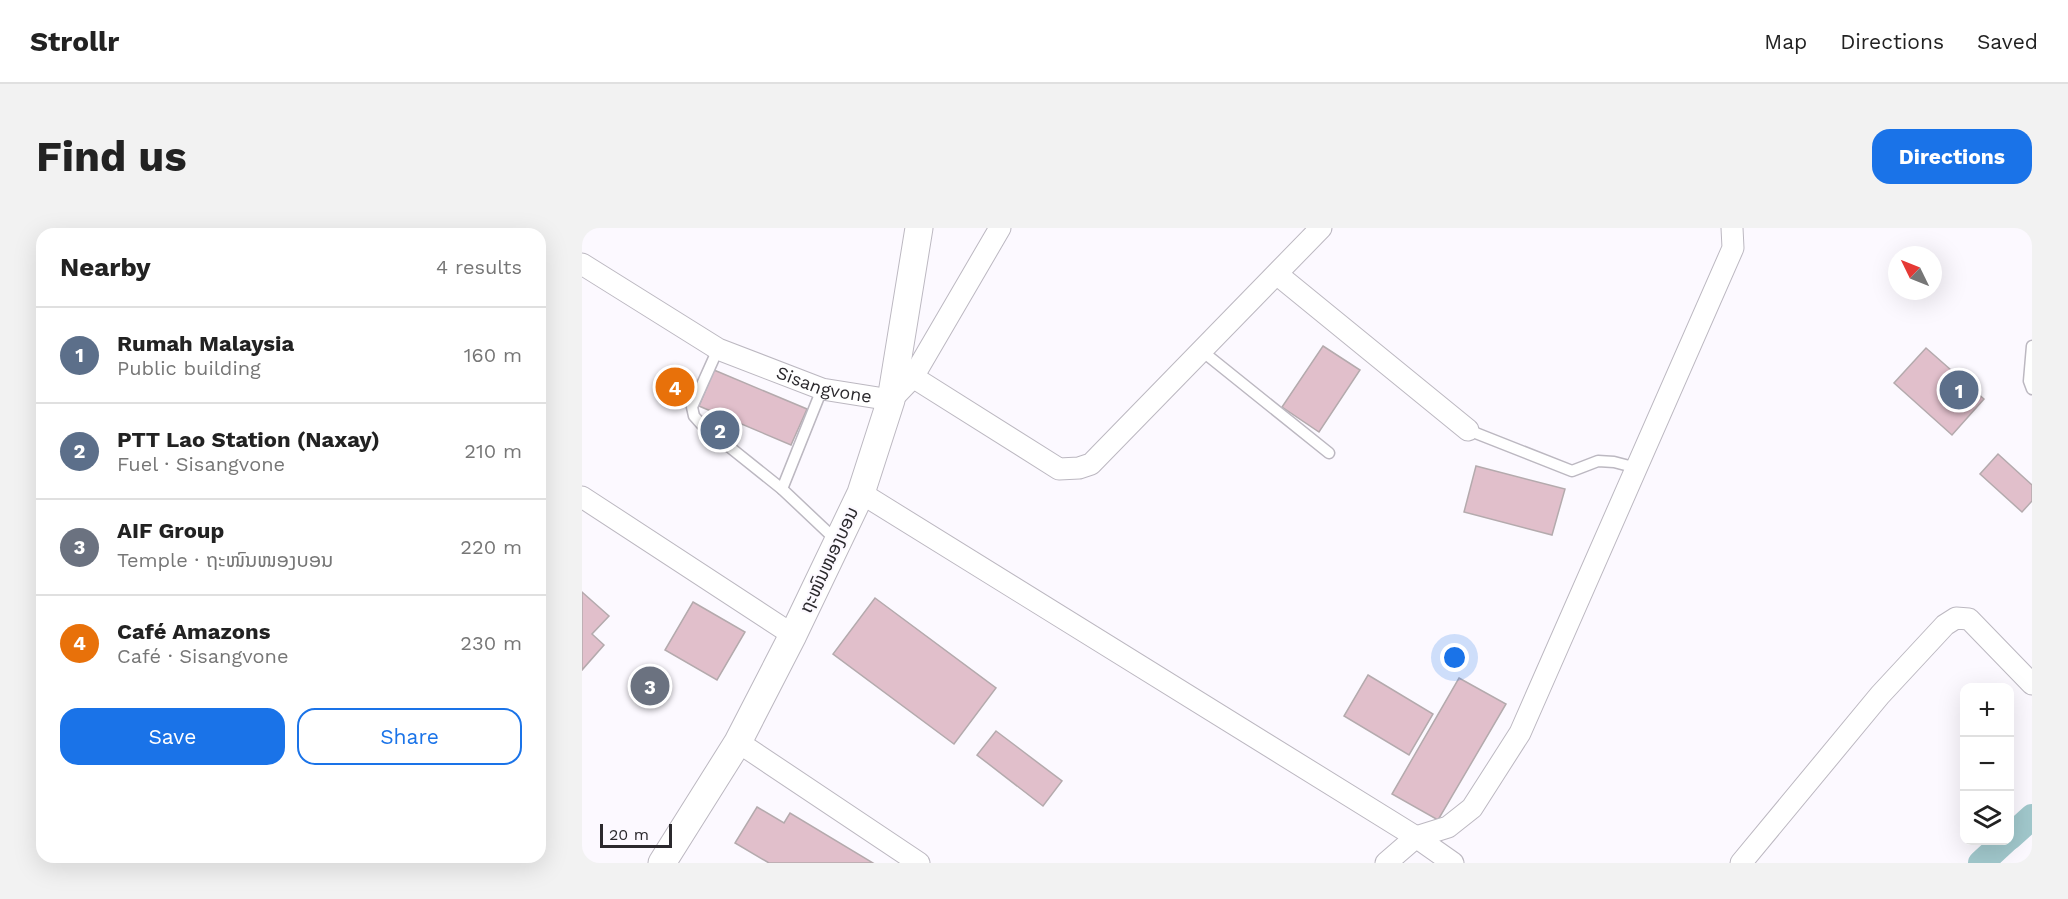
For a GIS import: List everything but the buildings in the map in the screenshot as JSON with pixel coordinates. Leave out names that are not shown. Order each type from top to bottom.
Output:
[{"type":"street","name":"ຖະໜົນໜອງບອນ","points":[[662,863],[738,742],[793,635],[861,493],[891,400],[920,228]]},
{"type":"street","name":"Sisangvone","points":[[582,264],[718,349],[822,389],[891,400],[913,377],[1000,228]]},
{"type":"street","points":[[913,377],[1059,469],[1091,464],[1321,228]]},
{"type":"street","points":[[1386,863],[1416,837],[1448,827],[1472,808],[1520,733],[1733,248],[1732,228]]},
{"type":"street","points":[[1278,274],[1468,429]]},
{"type":"street","points":[[861,493],[1416,837],[1453,863]]},
{"type":"street","points":[[582,497],[793,635]]},
{"type":"street","points":[[1741,863],[1880,695],[1945,625],[1956,618],[1969,619],[2032,684]]},
{"type":"street","points":[[738,742],[919,863]]},
{"type":"lane","points":[[2032,346],[2029,381],[2032,389]]},
{"type":"lane","points":[[718,349],[692,407],[694,417],[782,489],[838,543]]},
{"type":"lane","points":[[1202,351],[1329,453]]},
{"type":"lane","points":[[782,489],[822,389]]},
{"type":"lane","points":[[1468,429],[1572,471],[1598,461],[1614,462],[1637,468]]},
{"type":"waterway","points":[[2014,833],[2032,817]]},
{"type":"waterway","points":[[1981,863],[2001,845]]},
{"type":"place","name":"Café Amazons","points":[[675,387]]},
{"type":"place","name":"Rumah Malaysia","points":[[1959,390]]},
{"type":"place","name":"PTT Lao Station (Naxay)","points":[[720,430]]},
{"type":"place","name":"AIF Group","points":[[650,686]]}]
